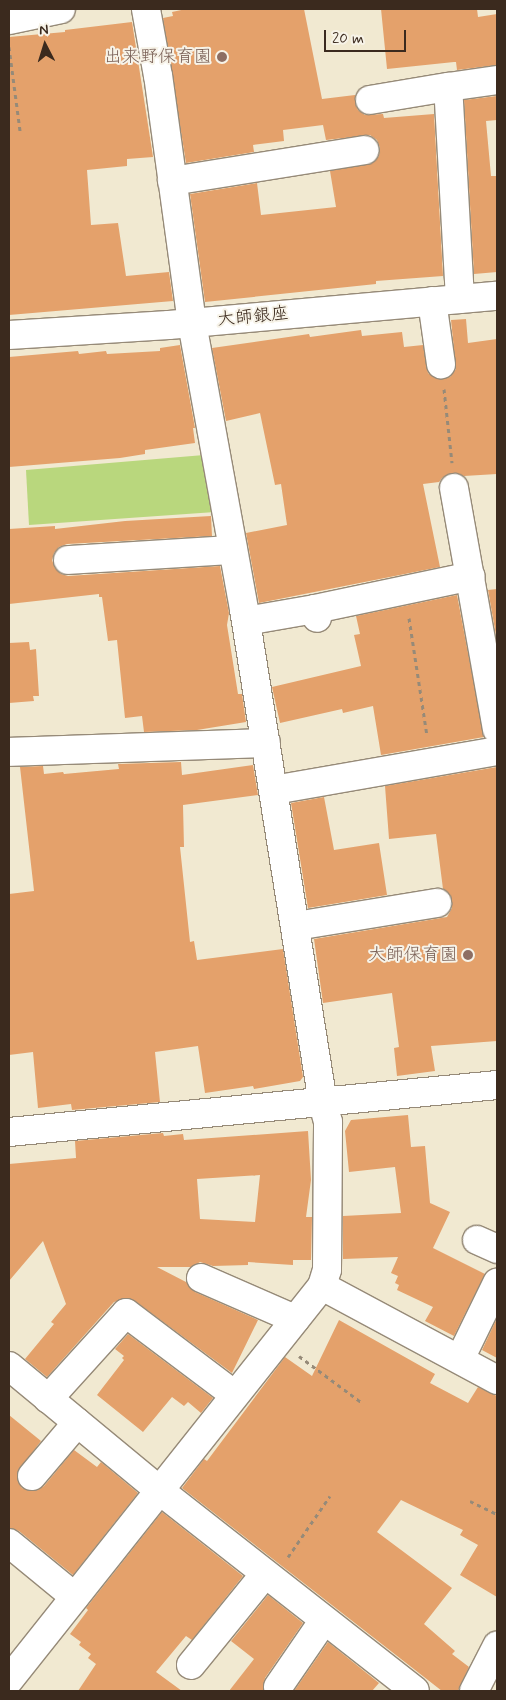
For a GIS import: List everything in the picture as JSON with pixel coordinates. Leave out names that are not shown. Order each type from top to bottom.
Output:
[{"type":"street","points":[[9,20],[61,9]]},
{"type":"street","points":[[9,1680],[322,1286],[327,1270],[328,1122],[323,1102],[246,621],[192,323],[146,9]]},
{"type":"street","points":[[370,100],[497,80]]},
{"type":"street","points":[[448,87],[460,299]]},
{"type":"street","points":[[172,181],[365,150]]},
{"type":"street","name":"大師銀座","points":[[9,335],[192,323],[497,296]]},
{"type":"street","points":[[432,301],[441,364]]},
{"type":"street","points":[[454,488],[497,729]]},
{"type":"street","points":[[68,560],[233,550]]},
{"type":"street","points":[[246,621],[316,614],[405,590],[471,576]]},
{"type":"street","points":[[9,752],[76,744],[266,743]]},
{"type":"street","points":[[274,790],[497,751]]},
{"type":"street","points":[[296,926],[437,903]]},
{"type":"street","points":[[9,1132],[323,1102],[459,1099],[497,1085]]},
{"type":"street","points":[[201,1278],[295,1319]]},
{"type":"street","points":[[460,1359],[497,1283]]},
{"type":"street","points":[[322,1286],[497,1380]]},
{"type":"street","points":[[48,1399],[126,1313],[235,1395]]},
{"type":"street","points":[[9,1366],[159,1490],[414,1691]]},
{"type":"street","points":[[32,1476],[77,1423]]},
{"type":"street","points":[[9,1543],[75,1597]]},
{"type":"street","points":[[191,1664],[269,1577]]},
{"type":"street","points":[[278,1687],[324,1620]]},
{"type":"street","points":[[474,1691],[497,1646]]},
{"type":"path","points":[[9,46],[20,131]]},
{"type":"path","points":[[441,364],[454,488]]},
{"type":"path","points":[[405,590],[431,762]]},
{"type":"path","points":[[278,1340],[361,1402]]},
{"type":"path","points":[[269,1577],[330,1496]]},
{"type":"path","points":[[470,1501],[497,1514]]},
{"type":"green space","points":[[204,455],[215,512],[29,525],[26,470]]},
{"type":"building","points":[[186,9],[304,9],[322,99],[355,95],[355,103],[358,110],[365,115],[383,114],[384,118],[434,114],[443,276],[376,281],[376,284],[205,302],[190,194],[257,183],[261,215],[336,207],[330,171],[374,162],[379,156],[380,148],[377,140],[370,135],[326,140],[323,125],[283,130],[284,141],[253,145],[254,152],[186,163],[163,18],[173,16],[172,12]]},
{"type":"building","points":[[381,9],[477,9],[478,17],[497,14],[497,65],[457,70],[456,62],[454,62],[387,69]]},
{"type":"building","points":[[132,22],[153,157],[127,159],[127,166],[87,170],[91,225],[118,223],[126,276],[169,272],[173,301],[9,315],[9,37],[65,32],[65,30]]},
{"type":"building","points":[[497,96],[497,120],[486,121],[491,176],[497,176],[497,272],[474,274],[464,100]]},
{"type":"building","points":[[466,319],[468,343],[497,339],[497,474],[464,476],[452,473],[442,478],[439,482],[423,484],[440,567],[259,603],[246,533],[287,525],[281,484],[275,485],[260,413],[226,421],[212,348],[309,334],[310,337],[361,330],[362,336],[402,332],[404,347],[423,345],[428,373],[435,378],[443,379],[450,377],[456,369],[451,320]]},
{"type":"building","points":[[180,345],[195,428],[193,428],[195,443],[145,450],[145,454],[120,458],[9,467],[9,357],[78,351],[79,354],[106,351],[107,354],[160,351],[160,348]]},
{"type":"building","points":[[211,516],[212,536],[67,544],[59,547],[54,553],[52,560],[55,568],[61,574],[68,576],[220,566],[229,613],[227,625],[238,694],[242,694],[246,722],[197,730],[144,732],[142,716],[125,718],[117,640],[108,641],[102,597],[99,597],[99,594],[9,604],[9,529],[55,526],[55,529],[125,521]]},
{"type":"building","points":[[497,589],[497,641],[488,590]]},
{"type":"building","points":[[457,595],[484,737],[381,755],[373,706],[343,713],[342,709],[280,723],[272,687],[361,666],[354,635],[360,634],[356,616]]},
{"type":"building","points":[[29,642],[30,650],[36,649],[39,696],[33,696],[34,701],[9,703],[9,643]]},
{"type":"building","points":[[181,762],[182,775],[253,765],[258,795],[183,805],[184,847],[180,847],[190,942],[194,941],[197,960],[283,949],[303,1077],[300,1081],[254,1089],[253,1086],[205,1093],[198,1046],[155,1052],[160,1102],[72,1110],[71,1104],[38,1108],[33,1052],[9,1055],[9,894],[34,891],[20,767],[43,766],[44,774],[63,772],[64,774],[119,769],[118,764]]},
{"type":"building","points":[[497,767],[497,1041],[431,1046],[435,1071],[397,1076],[394,1048],[399,1047],[392,993],[323,1003],[314,939],[447,917],[452,908],[452,901],[449,894],[443,889],[436,834],[389,839],[385,786]]},
{"type":"building","points":[[324,797],[334,850],[379,843],[387,895],[308,908],[291,803]]},
{"type":"building","points":[[408,1115],[411,1147],[425,1146],[430,1203],[450,1212],[433,1248],[485,1274],[454,1336],[425,1321],[433,1307],[397,1290],[399,1285],[395,1283],[398,1276],[391,1273],[398,1257],[343,1259],[343,1216],[401,1213],[395,1167],[349,1172],[345,1131],[351,1120]]},
{"type":"building","points":[[308,1131],[311,1180],[306,1217],[312,1217],[311,1260],[293,1260],[293,1265],[248,1262],[248,1265],[213,1266],[200,1262],[191,1267],[157,1267],[186,1282],[195,1292],[258,1320],[232,1373],[135,1301],[128,1298],[114,1302],[47,1377],[25,1359],[54,1324],[51,1322],[66,1304],[43,1241],[9,1281],[9,1164],[76,1158],[75,1141],[163,1133],[164,1136],[183,1134],[184,1140]],"holes":[[[260,1175],[255,1222],[200,1219],[197,1179]]]},
{"type":"building","points":[[497,1318],[497,1358],[482,1350]]},
{"type":"building","points":[[339,1320],[435,1374],[430,1383],[468,1403],[478,1387],[497,1396],[497,1597],[460,1575],[478,1545],[460,1535],[463,1530],[401,1500],[377,1532],[452,1588],[424,1624],[455,1651],[452,1654],[469,1667],[458,1691],[442,1691],[182,1488],[204,1459],[207,1461],[285,1357],[312,1376]]},
{"type":"building","points":[[128,1334],[213,1398],[201,1413],[188,1402],[184,1406],[172,1397],[143,1432],[97,1395],[124,1360],[122,1358],[124,1356],[115,1349]]},
{"type":"building","points":[[9,1415],[41,1441],[17,1473],[18,1482],[22,1488],[30,1491],[38,1490],[44,1486],[74,1450],[97,1467],[101,1462],[138,1493],[73,1575],[19,1531],[9,1528]]},
{"type":"building","points":[[162,1512],[243,1576],[192,1640],[186,1636],[156,1672],[182,1691],[78,1691],[96,1664],[88,1658],[91,1654],[79,1645],[81,1642],[70,1634],[88,1610],[86,1608]]},
{"type":"building","points":[[268,1595],[303,1623],[265,1678],[263,1691],[229,1691],[254,1659],[231,1641]]},
{"type":"building","points":[[328,1642],[379,1683],[372,1691],[294,1691]]},
{"type":"place","name":"出来野保育園","points":[[222,57]]},
{"type":"place","name":"大師保育園","points":[[468,955]]}]
